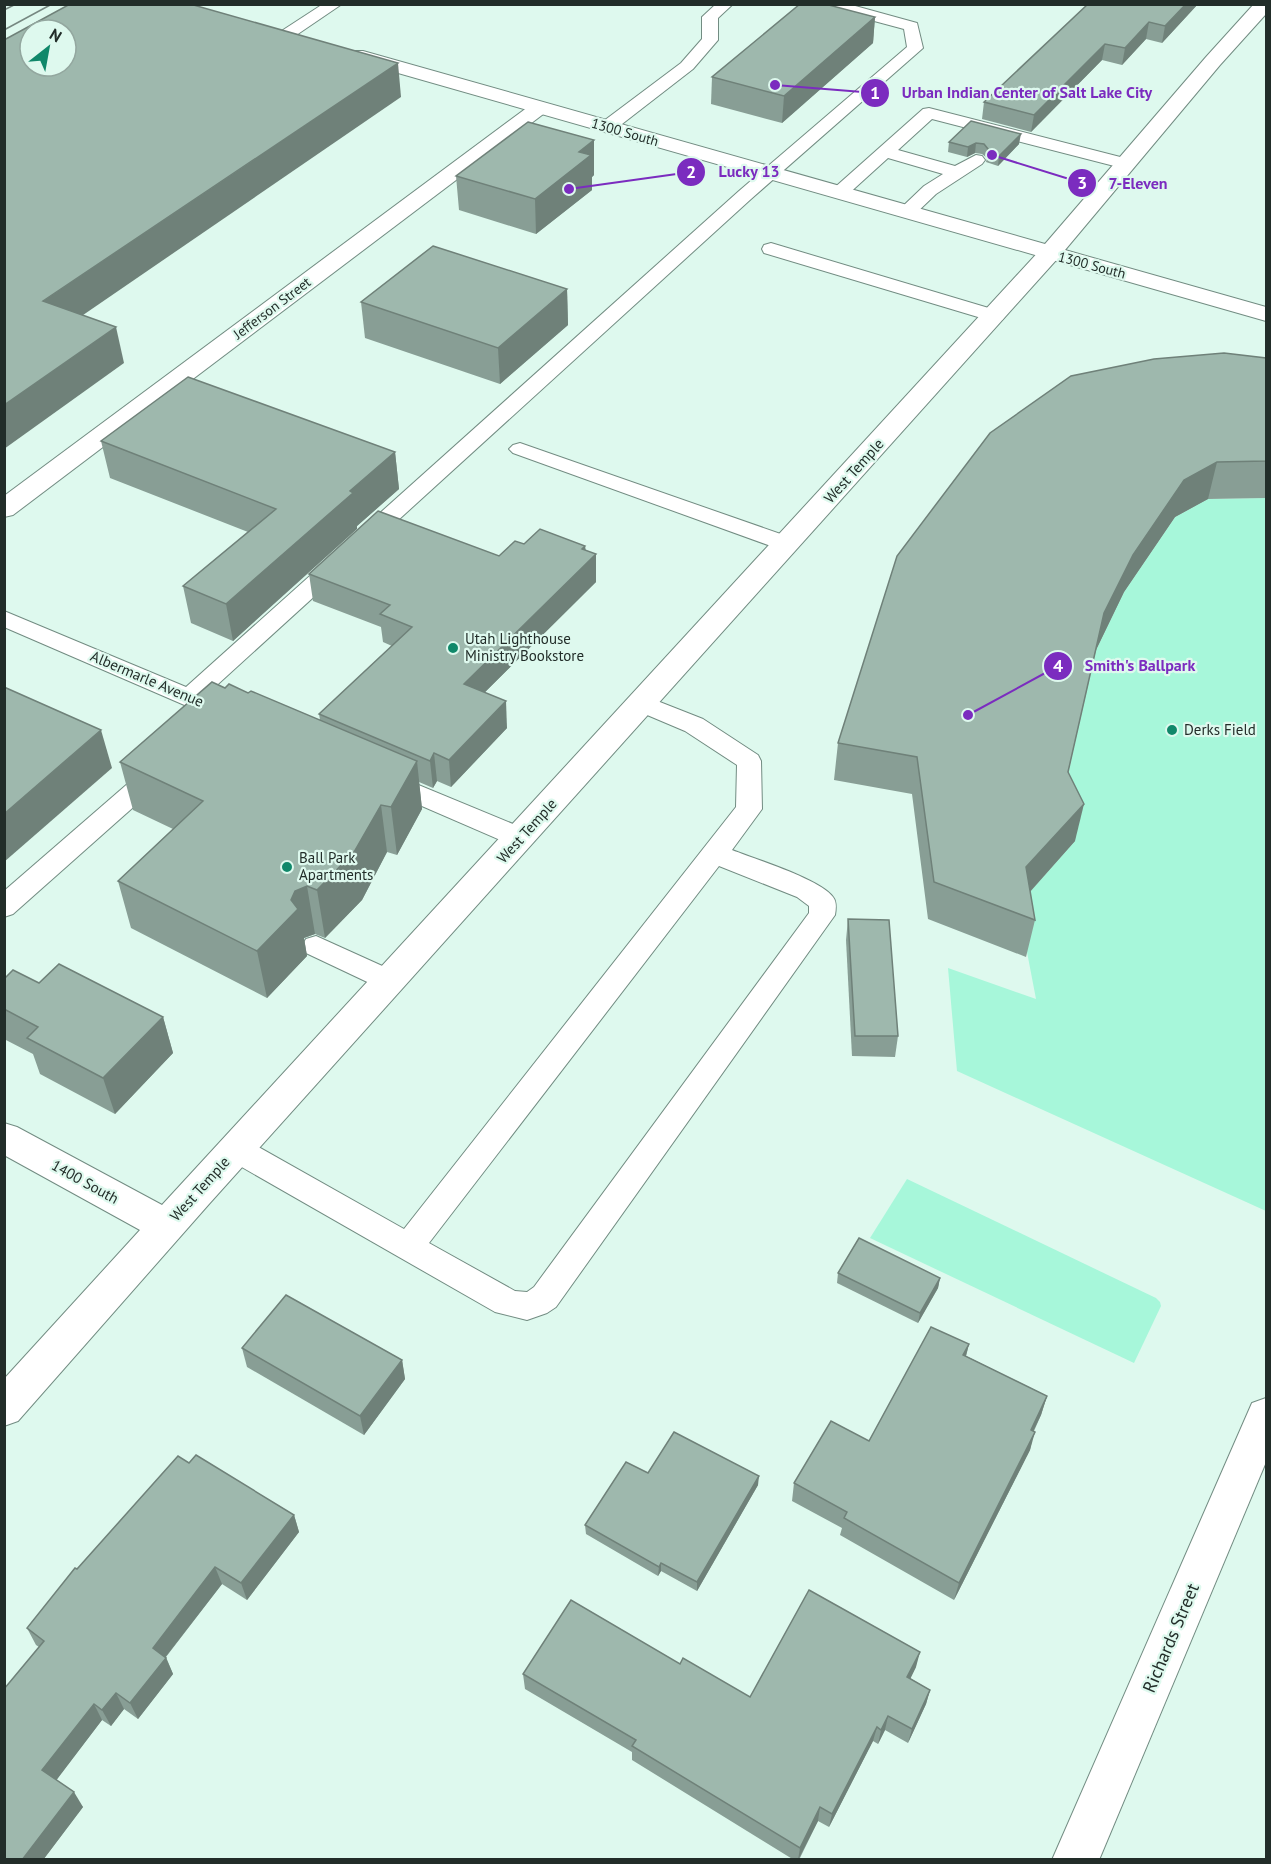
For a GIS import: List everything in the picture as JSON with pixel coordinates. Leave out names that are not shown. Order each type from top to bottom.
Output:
[{"type":"street","name":"West Temple","points":[[4,1407],[995,316],[1213,61],[1265,4]]},
{"type":"street","points":[[265,29],[308,42]]},
{"type":"street","name":"1300 South","points":[[331,48],[1266,314]]},
{"type":"street","name":"Jefferson Street","points":[[4,509],[539,108]]},
{"type":"street","name":"1400 South","points":[[4,1137],[166,1226]]},
{"type":"street","name":"Richards Street","points":[[1075,1860],[1266,1416]]},
{"type":"lane","points":[[286,35],[335,4]]},
{"type":"lane","points":[[607,127],[687,66],[710,40],[710,17],[726,4]]},
{"type":"lane","points":[[189,697],[769,173],[915,48],[911,26],[828,4]]},
{"type":"lane","points":[[839,193],[929,113],[1126,164]]},
{"type":"lane","points":[[990,145],[1004,132]]},
{"type":"lane","points":[[885,152],[957,172]]},
{"type":"lane","points":[[907,212],[930,190],[976,160]]},
{"type":"lane","points":[[771,249],[995,316]]},
{"type":"lane","points":[[520,449],[787,544]]},
{"type":"lane","name":"Albermarle Avenue","points":[[4,618],[189,697],[215,720]]},
{"type":"lane","points":[[408,1247],[748,809],[749,761],[694,725],[642,703]]},
{"type":"lane","points":[[4,907],[171,759]]},
{"type":"lane","points":[[362,771],[521,838]]},
{"type":"lane","points":[[236,1149],[506,1302],[522,1307],[534,1306],[545,1297],[822,915],[823,902],[806,890],[714,853]]},
{"type":"lane","points":[[316,946],[390,981]]},
{"type":"green space","name":"Derks Field","points":[[1266,498],[1266,1211],[957,1071],[948,968],[1036,999],[1018,905],[1075,841],[1060,810],[1096,650],[1124,592],[1175,517],[1208,499]]},
{"type":"green space","points":[[907,1179],[1156,1298],[1161,1306],[1134,1363],[870,1238]]},
{"type":"building","points":[[70,4],[190,4],[398,63],[43,301],[116,327],[4,405],[4,40],[18,32],[18,78],[78,78],[78,18],[44,18]]},
{"type":"building","points":[[800,4],[825,4],[875,17],[784,96],[712,77]]},
{"type":"building","points":[[1088,4],[1186,4],[1165,26],[1149,22],[1125,48],[1105,44],[1034,115],[984,102]]},
{"type":"building","points":[[971,121],[1021,134],[999,156],[987,152],[988,149],[984,144],[976,143],[968,147],[949,142]]},
{"type":"building","points":[[528,122],[594,140],[579,152],[591,155],[535,199],[456,176]]},
{"type":"building","points":[[433,246],[567,289],[498,348],[361,302]]},
{"type":"building","points":[[1224,353],[1266,358],[1266,461],[1217,462],[1184,480],[1133,555],[1104,613],[1068,772],[1084,804],[1026,867],[1035,920],[934,882],[917,757],[838,743],[897,556],[990,433],[1071,376],[1154,359]]},
{"type":"building","points":[[188,377],[395,452],[350,491],[353,493],[226,604],[183,586],[276,509],[101,441]]},
{"type":"building","points":[[378,511],[499,556],[515,541],[524,544],[540,529],[585,546],[582,549],[596,554],[464,684],[506,701],[449,760],[434,753],[430,761],[319,714],[412,627],[380,614],[390,605],[309,574]]},
{"type":"building","name":"Ball Park Apartments","points":[[212,682],[225,688],[229,684],[248,693],[251,691],[417,761],[391,807],[381,805],[354,852],[317,890],[307,886],[295,891],[291,900],[298,909],[257,951],[118,881],[203,801],[120,762]]},
{"type":"building","points":[[4,687],[101,730],[4,814]]},
{"type":"building","points":[[848,919],[889,920],[898,1036],[855,1036]]},
{"type":"building","points":[[59,964],[163,1017],[103,1078],[27,1038],[38,1027],[4,1009],[4,979],[13,970],[39,983]]},
{"type":"building","points":[[859,1238],[940,1278],[920,1313],[838,1273]]},
{"type":"building","points":[[286,1295],[402,1360],[360,1416],[242,1348]]},
{"type":"building","points":[[931,1327],[969,1344],[963,1355],[1047,1396],[1031,1430],[1035,1432],[959,1583],[844,1518],[847,1512],[794,1483],[831,1421],[869,1441]]},
{"type":"building","points":[[674,1432],[759,1476],[697,1582],[661,1563],[659,1567],[585,1525],[626,1462],[648,1473]]},
{"type":"building","points":[[196,1455],[294,1515],[241,1583],[215,1567],[153,1648],[166,1658],[130,1703],[116,1693],[102,1710],[94,1704],[42,1770],[74,1792],[22,1860],[4,1860],[4,1689],[44,1641],[27,1628],[75,1568],[77,1569],[178,1456],[189,1463]]},
{"type":"building","points":[[809,1590],[920,1652],[907,1677],[930,1690],[912,1729],[888,1716],[881,1730],[877,1727],[832,1814],[820,1807],[800,1848],[632,1746],[636,1740],[523,1674],[571,1600],[680,1664],[683,1658],[750,1697]]},
{"type":"tram line","points":[[4,10],[16,4]]},
{"type":"tram line","points":[[4,30],[52,4]]},
{"type":"place","name":"Urban Indian Center of Salt Lake City","points":[[775,85]]},
{"type":"place","name":"7-Eleven","points":[[992,155]]},
{"type":"place","name":"Lucky 13","points":[[569,189]]},
{"type":"place","name":"Utah Lighthouse Ministry Bookstore","points":[[453,648]]},
{"type":"place","name":"Smith's Ballpark","points":[[968,715]]},
{"type":"place","name":"Derks Field","points":[[1172,730]]},
{"type":"place","name":"Ball Park Apartments","points":[[287,867]]}]
